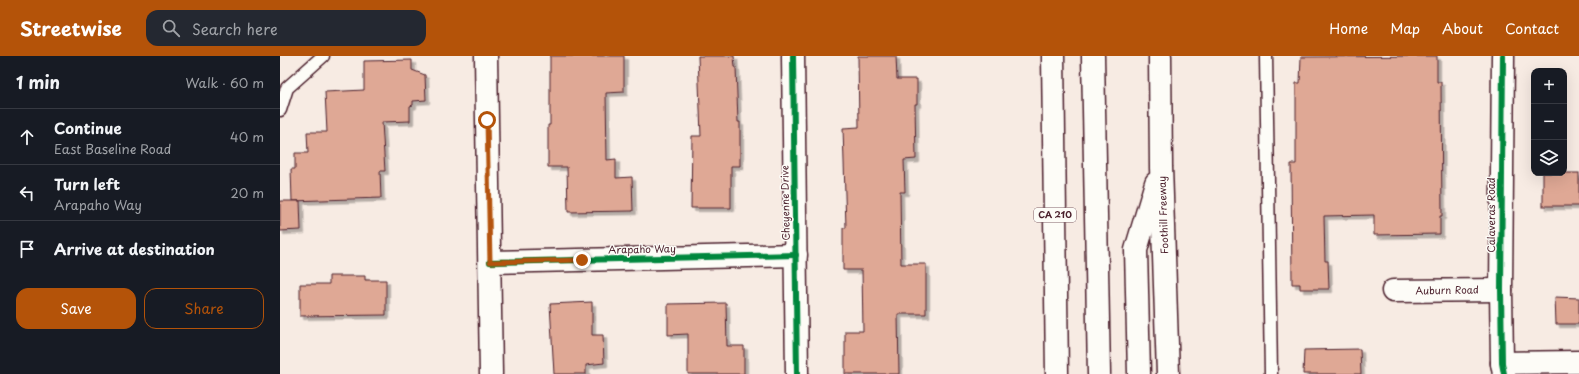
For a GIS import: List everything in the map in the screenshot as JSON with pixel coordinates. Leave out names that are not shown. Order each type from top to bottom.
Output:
[{"type":"main road","points":[[486,56],[491,374]]},
{"type":"main road","name":"Cheyenne Drive","points":[[793,56],[798,374]]},
{"type":"main road","name":"CA 210","points":[[1053,56],[1057,374]]},
{"type":"main road","points":[[1093,56],[1099,374]]},
{"type":"main road","name":"Foothill Freeway","points":[[1160,56],[1168,374]]},
{"type":"main road","name":"Calaveras Road","points":[[1503,56],[1501,290],[1503,369]]},
{"type":"main road","points":[[1139,374],[1136,250],[1162,167]]},
{"type":"main road","name":"Arapaho Way","points":[[490,262],[796,255]]},
{"type":"main road","name":"Auburn Road","points":[[1393,291],[1501,290]]},
{"type":"main road","points":[[1503,369],[1579,362]]},
{"type":"lane","points":[[280,110],[287,88],[323,56]]},
{"type":"lane","points":[[1266,56],[1271,374]]},
{"type":"building","points":[[550,56],[624,56],[624,92],[606,93],[607,160],[616,159],[616,178],[632,177],[633,211],[568,212],[567,167],[548,167],[548,125],[550,125]]},
{"type":"building","points":[[698,56],[734,56],[736,67],[738,122],[740,122],[740,166],[731,166],[731,208],[691,208],[692,136],[701,136]]},
{"type":"building","points":[[858,56],[896,56],[897,79],[917,79],[917,104],[915,104],[916,159],[904,160],[905,192],[900,192],[901,264],[926,264],[926,314],[898,314],[899,374],[845,374],[845,331],[863,331],[862,270],[843,270],[843,228],[846,228],[843,128],[859,127]]},
{"type":"building","points":[[1437,56],[1437,82],[1441,82],[1442,216],[1440,216],[1440,234],[1374,235],[1374,215],[1324,216],[1325,261],[1328,261],[1329,289],[1300,289],[1300,284],[1292,284],[1291,164],[1296,164],[1296,83],[1300,83],[1301,57]]},
{"type":"building","points":[[412,60],[412,70],[425,75],[426,100],[413,101],[413,105],[410,106],[410,121],[382,122],[385,171],[380,171],[381,198],[292,201],[291,169],[295,169],[295,153],[308,153],[307,132],[327,132],[325,92],[364,90],[364,61]]},
{"type":"building","points":[[1567,173],[1579,173],[1579,206],[1543,206],[1543,176],[1567,176]]},
{"type":"building","points":[[280,201],[300,201],[301,230],[280,231]]},
{"type":"building","points":[[329,276],[365,276],[365,280],[386,280],[386,315],[300,316],[300,284],[329,284]]},
{"type":"building","points":[[1555,297],[1579,298],[1579,324],[1556,324]]},
{"type":"building","points":[[592,302],[592,335],[603,335],[604,363],[586,365],[586,374],[554,374],[550,304]]},
{"type":"building","points":[[726,303],[727,346],[744,346],[744,374],[688,374],[688,334],[668,335],[668,304]]},
{"type":"building","points":[[1360,349],[1361,374],[1303,374],[1304,350]]},
{"type":"cycle path","points":[[793,56],[797,374]]},
{"type":"cycle path","points":[[1503,56],[1501,290],[1502,363],[1504,374]]},
{"type":"cycle path","points":[[490,262],[796,255]]},
{"type":"route","points":[[487,120],[490,262],[582,260]]}]
